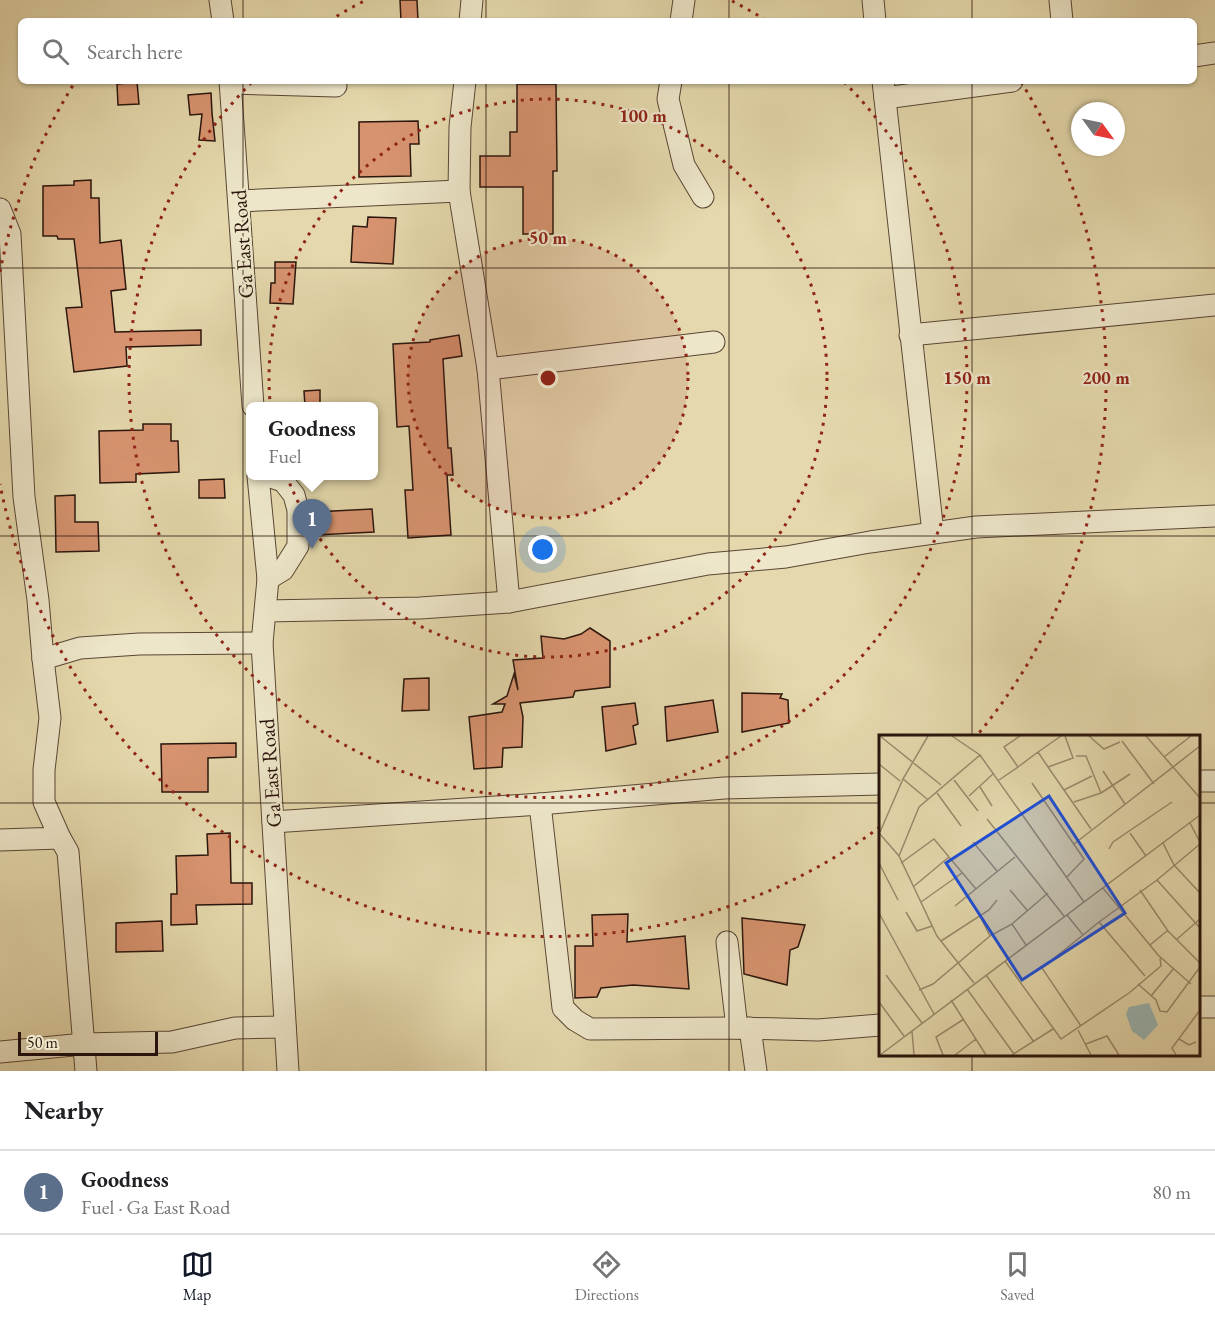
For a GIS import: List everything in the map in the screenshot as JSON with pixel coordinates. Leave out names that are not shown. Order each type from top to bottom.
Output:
[{"type":"street","points":[[220,0],[223,18]]},
{"type":"street","points":[[470,18],[472,0]]},
{"type":"street","points":[[681,18],[684,0]]},
{"type":"street","points":[[873,0],[875,18]]},
{"type":"street","points":[[1060,0],[1062,18]]},
{"type":"street","points":[[1197,56],[1215,53]]},
{"type":"street","name":"Ga East Road","points":[[230,84],[253,402]]},
{"type":"street","points":[[283,84],[336,86]]},
{"type":"street","points":[[465,84],[460,127],[459,191],[488,369],[509,602]]},
{"type":"street","points":[[670,84],[668,99],[684,165],[703,197]]},
{"type":"street","points":[[933,533],[884,90],[969,84]]},
{"type":"street","points":[[239,201],[459,191]]},
{"type":"street","points":[[0,209],[10,234],[24,497],[38,600],[50,718],[44,771],[44,802],[68,852],[86,1071]]},
{"type":"street","points":[[910,335],[1215,305]]},
{"type":"street","points":[[488,369],[714,342]]},
{"type":"street","name":"Ga East Road","points":[[258,480],[268,579],[262,643],[288,1071]]},
{"type":"street","points":[[268,579],[284,570],[298,546],[298,510],[294,495],[280,480]]},
{"type":"street","points":[[266,611],[420,608],[509,602],[708,564],[786,557],[976,527],[1215,516]]},
{"type":"street","points":[[43,659],[80,648],[139,644],[262,643]]},
{"type":"street","points":[[273,822],[540,804],[724,788],[879,784]]},
{"type":"street","points":[[540,804],[563,1008],[574,1020],[590,1029],[818,1030],[879,1025]]},
{"type":"street","points":[[0,840],[60,838]]},
{"type":"street","points":[[727,942],[744,1028],[756,1071]]},
{"type":"street","points":[[0,1052],[84,1044],[172,1042],[236,1028],[285,1027]]},
{"type":"building","points":[[400,0],[417,0],[418,18],[401,18]]},
{"type":"building","points":[[117,84],[137,84],[139,104],[118,105]]},
{"type":"building","points":[[517,84],[556,84],[557,171],[553,171],[553,234],[523,234],[523,187],[480,187],[480,156],[510,156],[510,132],[517,132]]},
{"type":"building","points":[[211,93],[215,141],[199,140],[202,114],[190,115],[188,95]]},
{"type":"building","points":[[418,121],[419,144],[410,144],[411,176],[359,177],[359,122]]},
{"type":"building","points":[[91,180],[91,198],[99,198],[100,243],[121,240],[126,289],[111,291],[115,332],[201,330],[201,345],[126,347],[127,366],[74,372],[66,308],[82,307],[74,239],[43,236],[43,186],[74,185],[74,181]]},
{"type":"building","points":[[368,217],[396,218],[393,264],[351,262],[353,226],[367,227]]},
{"type":"building","points":[[275,262],[296,262],[293,304],[270,303],[271,283],[275,283]]},
{"type":"building","points":[[459,335],[462,356],[443,359],[448,448],[451,448],[453,475],[447,475],[451,535],[408,538],[405,490],[413,490],[409,426],[397,427],[393,344],[430,342],[430,340]]},
{"type":"building","points":[[320,390],[320,402],[305,402],[304,391]]},
{"type":"building","points":[[143,424],[171,424],[171,441],[178,441],[179,472],[136,474],[136,482],[100,483],[99,431],[143,430]]},
{"type":"building","points":[[224,479],[225,498],[199,498],[199,480]]},
{"type":"building","points":[[75,495],[75,522],[98,522],[99,551],[56,552],[55,496]]},
{"type":"building","points":[[372,509],[374,532],[316,535],[314,512]]},
{"type":"building","points":[[590,628],[610,641],[610,687],[575,691],[573,697],[520,703],[523,717],[522,747],[503,748],[502,767],[474,769],[469,717],[502,712],[505,704],[493,704],[507,696],[514,674],[518,690],[513,660],[543,658],[541,636],[564,639],[581,634]]},
{"type":"building","points":[[429,678],[429,710],[402,711],[404,679]]},
{"type":"building","points":[[742,693],[782,694],[780,698],[788,700],[789,723],[742,732]]},
{"type":"building","points":[[713,700],[718,732],[667,741],[665,707]]},
{"type":"building","points":[[635,703],[638,724],[633,726],[636,744],[606,751],[602,707]]},
{"type":"building","points":[[236,743],[236,757],[208,758],[208,792],[162,792],[161,744]]},
{"type":"building","points":[[230,833],[231,883],[252,883],[252,904],[196,905],[197,924],[171,925],[171,894],[177,894],[176,856],[208,855],[207,834]]},
{"type":"building","points":[[628,914],[627,942],[685,936],[689,989],[633,985],[601,988],[597,997],[575,998],[575,946],[593,946],[592,915]]},
{"type":"building","points":[[742,918],[805,925],[798,947],[790,950],[787,985],[744,974]]},
{"type":"building","points":[[162,921],[163,951],[116,952],[116,923]]},
{"type":"place","name":"Goodness","points":[[312,549]]}]
